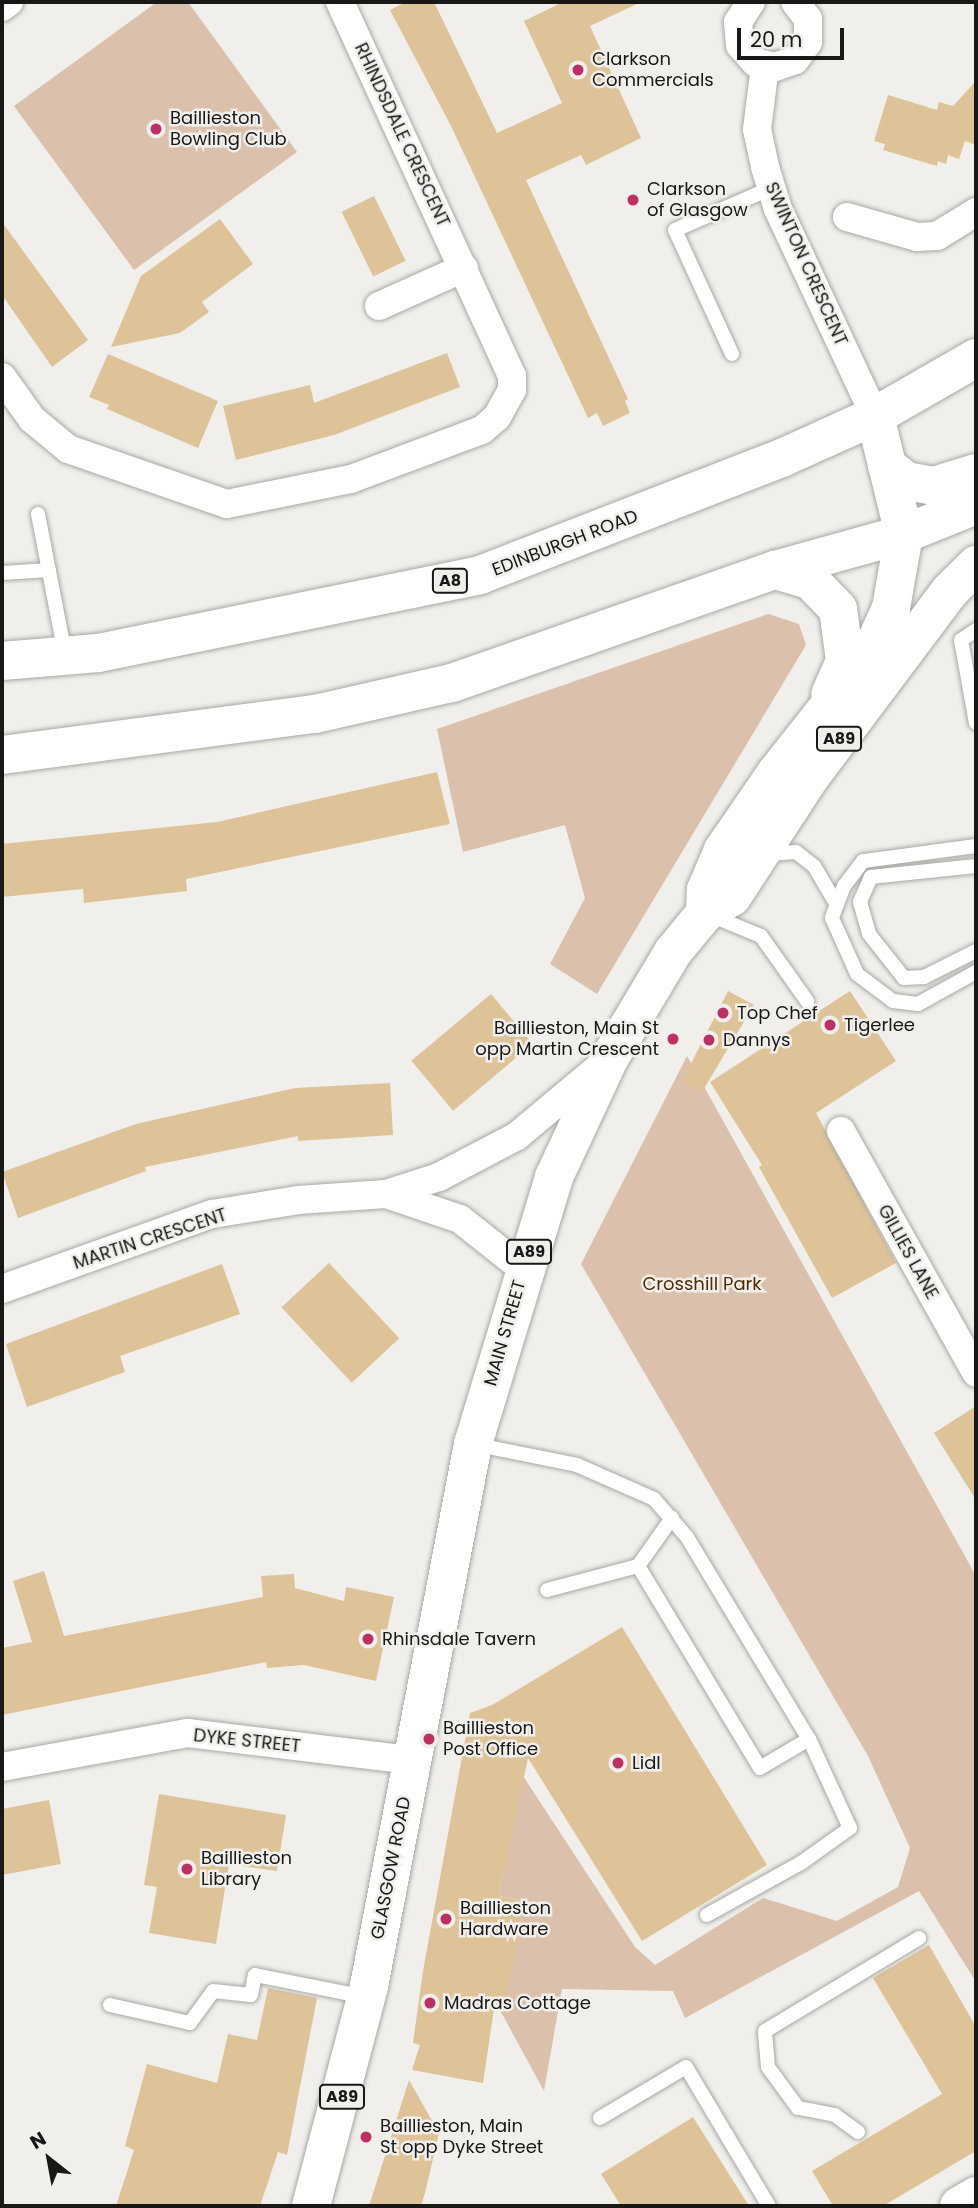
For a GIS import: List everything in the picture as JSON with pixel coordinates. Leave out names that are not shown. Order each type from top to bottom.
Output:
[{"type":"main road","name":"EDINBURGH ROAD","points":[[2,660],[98,653],[480,575],[600,531],[874,416],[976,358]]},
{"type":"main road","points":[[874,416],[904,534]]},
{"type":"main road","points":[[887,466],[906,481],[934,486],[976,472]]},
{"type":"main road","points":[[2,755],[316,714],[452,683],[775,569],[904,534],[976,505]]},
{"type":"main road","name":"A89","points":[[705,913],[706,890],[723,850],[882,633],[891,608],[904,534]]},
{"type":"main road","name":"A89","points":[[705,913],[732,897],[811,776],[950,591],[976,565]]},
{"type":"main road","points":[[775,569],[810,580],[838,609],[845,662],[816,722]]},
{"type":"main road","name":"MAIN STREET","points":[[456,1525],[473,1444],[523,1269],[554,1177],[609,1059],[673,951],[705,913]]},
{"type":"main road","name":"GLASGOW ROAD","points":[[311,2206],[366,1998],[456,1525]]},
{"type":"main road","points":[[959,2206],[976,2196]]},
{"type":"street","points":[[2,7],[9,2]]},
{"type":"street","name":"RHINDSDALE CRESCENT","points":[[2,377],[32,419],[68,449],[210,501],[242,503],[351,479],[482,430],[507,403],[512,376],[340,2]]},
{"type":"street","points":[[740,5],[740,45],[755,62],[765,66],[795,60],[808,42],[808,19],[795,2]]},
{"type":"street","name":"SWINTON CRESCENT","points":[[765,66],[757,129],[771,188],[874,416]]},
{"type":"street","points":[[847,217],[917,237],[937,236],[976,212]]},
{"type":"street","points":[[379,306],[464,268]]},
{"type":"street","name":"MARTIN CRESCENT","points":[[2,1289],[212,1214],[298,1200],[386,1194],[439,1177],[517,1136],[609,1059]]},
{"type":"street","name":"GILLIES LANE","points":[[841,1131],[976,1373]]},
{"type":"street","name":"MARTIN CRESCENT","points":[[386,1194],[460,1219],[523,1269]]},
{"type":"street","name":"DYKE STREET","points":[[2,1767],[188,1733],[411,1760]]},
{"type":"lane","points":[[732,354],[675,230],[771,188]]},
{"type":"lane","points":[[38,514],[65,656]]},
{"type":"lane","points":[[2,573],[49,570]]},
{"type":"lane","points":[[976,630],[961,640],[976,723]]},
{"type":"lane","points":[[976,846],[863,861],[844,886],[832,918],[857,974],[893,1001],[918,1004],[976,972]]},
{"type":"lane","points":[[757,858],[775,851],[796,852],[814,866],[837,905]]},
{"type":"lane","points":[[976,866],[871,877],[860,902],[869,934],[904,978],[924,977],[976,951]]},
{"type":"lane","points":[[705,913],[761,936],[807,1000]]},
{"type":"lane","points":[[473,1444],[577,1465],[654,1499],[672,1518],[809,1739],[850,1828],[801,1863],[707,1916]]},
{"type":"lane","points":[[547,1590],[638,1566],[672,1518]]},
{"type":"lane","points":[[638,1566],[760,1768],[809,1739]]},
{"type":"lane","points":[[858,2132],[835,2115],[798,2109],[768,2067],[765,2031],[919,1938]]},
{"type":"lane","points":[[110,2006],[190,2023],[213,1991],[251,1995],[255,1975],[366,1998]]},
{"type":"lane","points":[[600,2118],[686,2067],[769,2206]]},
{"type":"green space","name":"Baillieston Bowling Club","points":[[157,2],[188,2],[297,152],[134,270],[14,106]]},
{"type":"green space","points":[[768,614],[799,624],[806,645],[597,994],[550,964],[585,898],[565,825],[463,852],[437,729]]},
{"type":"green space","name":"Crosshill Park","points":[[687,1056],[976,1576],[976,1982],[919,1891],[685,2018],[673,1991],[562,1989],[544,2091],[501,2012],[525,1901],[499,1896],[523,1776],[635,1947],[655,1965],[763,1898],[837,1921],[898,1887],[910,1848],[868,1756],[581,1264]]},
{"type":"building","points":[[406,2],[434,2],[497,133],[562,103],[524,21],[563,2],[641,2],[590,26],[641,138],[586,165],[581,155],[526,180],[628,399],[625,401],[630,413],[603,426],[597,413],[588,418],[451,126],[390,10]]},
{"type":"building","points":[[976,81],[976,145],[965,141],[959,159],[948,155],[946,164],[938,161],[937,166],[883,150],[885,144],[874,141],[888,95],[937,110],[939,102],[953,106]]},
{"type":"building","points":[[374,196],[406,261],[373,276],[342,212]]},
{"type":"building","points":[[220,219],[253,264],[202,302],[209,312],[180,333],[111,347],[141,276]]},
{"type":"building","points":[[2,222],[88,340],[52,367],[2,295]]},
{"type":"building","points":[[447,353],[460,387],[334,435],[236,460],[223,406],[310,385],[314,403]]},
{"type":"building","points":[[108,354],[218,401],[198,448],[107,409],[109,405],[89,397]]},
{"type":"building","points":[[437,772],[450,824],[186,879],[187,891],[84,903],[83,889],[2,897],[2,844],[217,822]]},
{"type":"building","points":[[728,991],[754,1005],[702,1092],[682,1081]]},
{"type":"building","points":[[850,991],[896,1061],[816,1113],[896,1263],[832,1298],[759,1167],[762,1165],[710,1082]]},
{"type":"building","points":[[491,994],[533,1044],[453,1111],[411,1061]]},
{"type":"building","points":[[390,1083],[393,1135],[298,1141],[298,1136],[145,1167],[146,1171],[18,1218],[2,1172],[136,1124],[295,1088]]},
{"type":"building","points":[[329,1263],[399,1338],[352,1383],[281,1307]]},
{"type":"building","points":[[222,1264],[240,1314],[120,1356],[125,1372],[27,1407],[6,1344]]},
{"type":"building","points":[[976,1406],[976,1500],[934,1433]]},
{"type":"building","points":[[44,1571],[64,1636],[263,1597],[261,1576],[294,1574],[295,1588],[344,1601],[346,1587],[394,1597],[376,1681],[304,1665],[267,1668],[266,1662],[2,1715],[2,1648],[32,1642],[13,1581]]},
{"type":"building","name":"Lidl","points":[[622,1627],[767,1865],[642,1941],[528,1758],[499,1896],[525,1901],[503,2015],[495,2002],[483,2083],[412,2070],[420,2045],[413,2043],[423,1971],[470,1713],[492,1705]]},
{"type":"building","name":"Baillieston Library","points":[[159,1794],[286,1815],[277,1871],[229,1864],[216,1944],[149,1933],[157,1887],[144,1885]]},
{"type":"building","points":[[49,1800],[61,1864],[2,1875],[2,1809]]},
{"type":"building","points":[[929,1945],[976,2027],[976,2151],[883,2206],[833,2206],[812,2171],[942,2094],[873,1978]]},
{"type":"building","points":[[268,1988],[317,1998],[287,2155],[278,2152],[260,2206],[116,2206],[134,2150],[125,2146],[147,2064],[217,2083],[228,2034],[257,2040]]},
{"type":"building","points":[[409,2080],[439,2133],[421,2206],[369,2206]]},
{"type":"building","points":[[693,2117],[749,2206],[621,2206],[601,2174]]},
{"type":"place","name":"Clarkson Commercials","points":[[578,70]]},
{"type":"place","name":"Baillieston Bowling Club","points":[[156,129]]},
{"type":"place","name":"Clarkson of Glasgow","points":[[633,200]]},
{"type":"place","name":"Top Chef","points":[[723,1013]]},
{"type":"place","name":"Tigerlee","points":[[830,1025]]},
{"type":"place","name":"Baillieston, Main St opp Martin Crescent","points":[[673,1039]]},
{"type":"place","name":"Dannys","points":[[709,1040]]},
{"type":"place","name":"Rhinsdale Tavern","points":[[368,1639]]},
{"type":"place","name":"Baillieston Post Office","points":[[429,1739]]},
{"type":"place","name":"Lidl","points":[[618,1763]]},
{"type":"place","name":"Baillieston Library","points":[[187,1869]]},
{"type":"place","name":"Baillieston Hardware","points":[[446,1919]]},
{"type":"place","name":"Madras Cottage","points":[[430,2003]]},
{"type":"place","name":"Baillieston, Main St opp Dyke Street","points":[[366,2137]]}]
